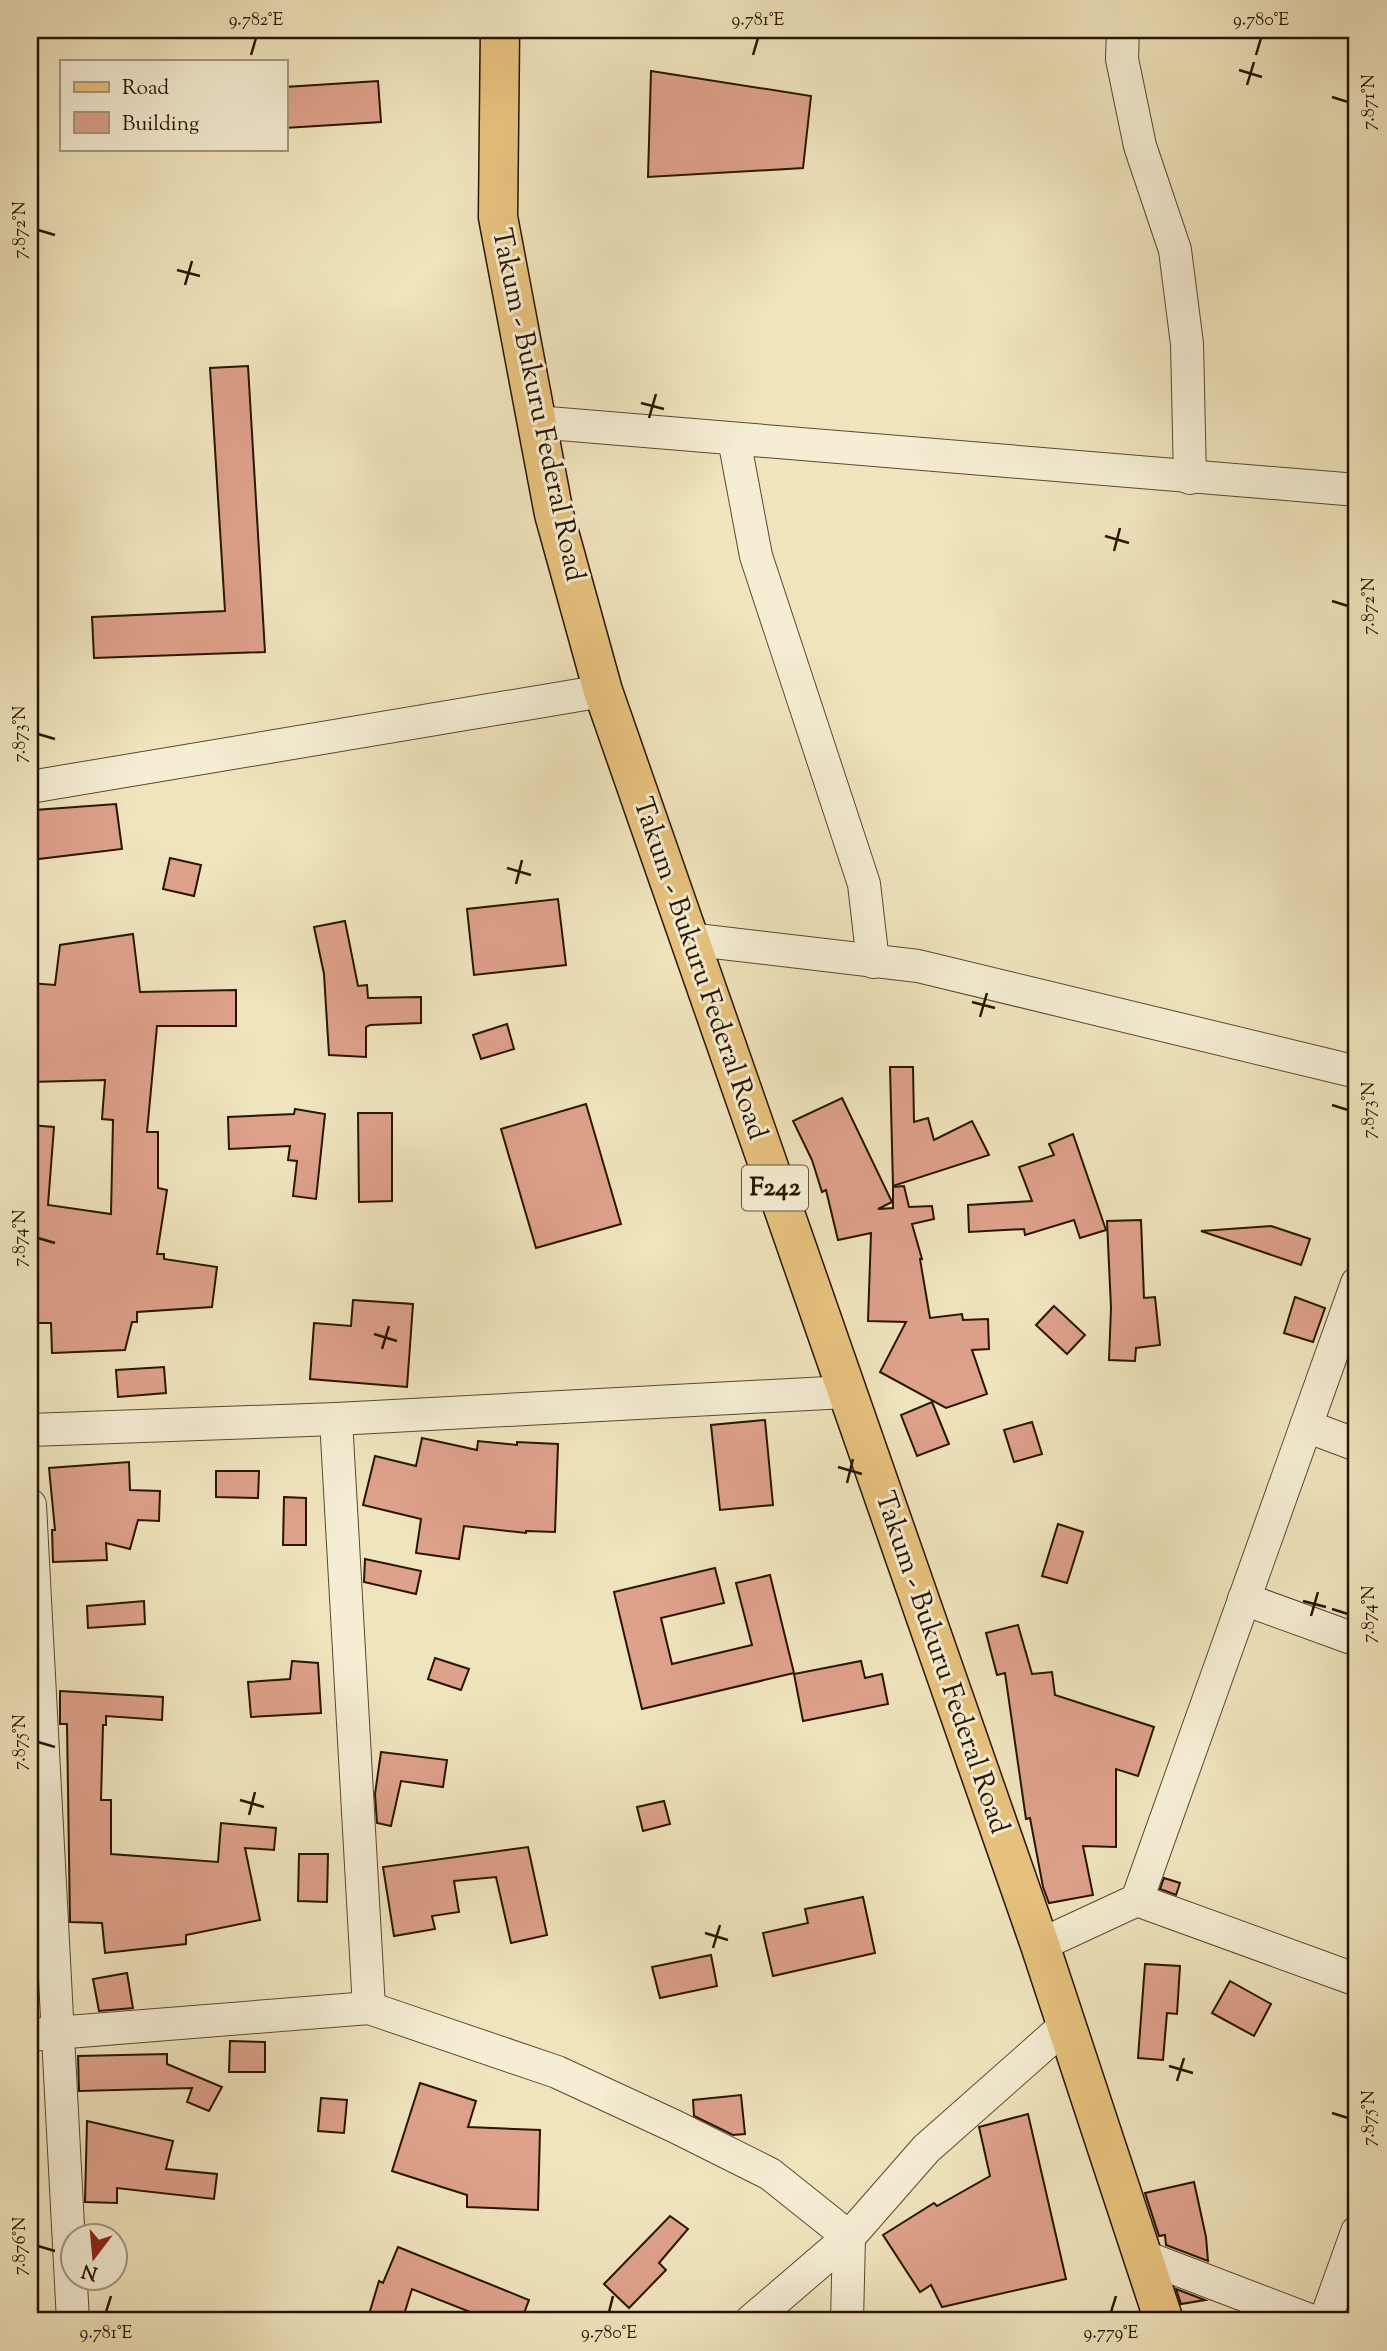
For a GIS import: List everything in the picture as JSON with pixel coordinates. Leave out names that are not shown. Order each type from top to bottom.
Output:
[{"type":"main road","name":"Takum - Bukuru Federal Road","points":[[500,30],[498,217],[554,514],[603,691],[1040,1945],[1164,2321]]},
{"type":"street","points":[[1122,30],[1122,59],[1140,146],[1175,250],[1187,344],[1190,478]]},
{"type":"street","points":[[537,422],[1357,490]]},
{"type":"street","points":[[734,439],[757,556],[864,884],[873,962]]},
{"type":"street","points":[[30,787],[603,691]]},
{"type":"street","points":[[688,939],[918,966],[1357,1072]]},
{"type":"street","points":[[1137,1900],[1357,1283]]},
{"type":"street","points":[[30,1430],[336,1419],[846,1392]]},
{"type":"street","points":[[336,1419],[369,2008]]},
{"type":"street","points":[[1306,1426],[1357,1445]]},
{"type":"street","points":[[30,1505],[42,2035],[73,2321]]},
{"type":"street","points":[[1244,1599],[1357,1640]]},
{"type":"street","points":[[1040,1945],[1137,1900],[1357,1980]]},
{"type":"street","points":[[42,2035],[369,2008],[558,2072],[674,2126],[770,2174],[849,2237]]},
{"type":"street","points":[[751,2321],[849,2237],[926,2149],[1065,2026]]},
{"type":"street","points":[[1325,2321],[1357,2232]]},
{"type":"street","points":[[847,2321],[849,2237]]},
{"type":"street","points":[[1142,2256],[1312,2321]]},
{"type":"building","points":[[651,71],[811,96],[803,168],[648,177]]},
{"type":"building","points":[[378,81],[381,122],[287,128],[287,87]]},
{"type":"building","points":[[248,366],[265,652],[94,658],[92,617],[225,611],[210,368]]},
{"type":"building","points":[[116,804],[122,849],[30,860],[30,827],[37,827],[35,810]]},
{"type":"building","points":[[170,858],[201,865],[194,896],[163,889]]},
{"type":"building","points":[[558,899],[566,965],[474,975],[467,909]]},
{"type":"building","points":[[345,921],[358,986],[367,985],[368,998],[421,997],[421,1023],[366,1027],[366,1057],[329,1055],[324,974],[314,927]]},
{"type":"building","points":[[133,934],[140,992],[236,990],[236,1026],[157,1026],[147,1132],[158,1132],[158,1188],[167,1190],[157,1254],[164,1254],[164,1259],[217,1267],[212,1307],[137,1312],[137,1322],[132,1322],[125,1350],[52,1353],[51,1323],[30,1323],[30,1299],[35,1299],[32,1252],[38,1209],[30,1208],[30,1125],[54,1127],[48,1205],[111,1214],[113,1120],[102,1119],[105,1080],[30,1082],[30,983],[55,985],[60,945]]},
{"type":"building","points":[[507,1024],[514,1049],[481,1059],[473,1035]]},
{"type":"building","points":[[890,1067],[913,1067],[914,1122],[928,1118],[934,1140],[972,1121],[989,1155],[893,1186]]},
{"type":"building","points":[[842,1098],[892,1202],[878,1209],[893,1208],[893,1187],[904,1186],[909,1207],[932,1206],[934,1219],[912,1224],[922,1259],[930,1318],[962,1314],[963,1320],[988,1319],[989,1349],[972,1350],[987,1394],[946,1408],[880,1372],[906,1322],[868,1321],[871,1233],[838,1240],[826,1190],[822,1192],[812,1160],[793,1121]]},
{"type":"building","points":[[586,1104],[621,1224],[536,1248],[501,1129]]},
{"type":"building","points":[[295,1109],[325,1114],[316,1199],[293,1196],[297,1161],[288,1160],[290,1146],[229,1149],[228,1117],[294,1114]]},
{"type":"building","points":[[358,1113],[392,1113],[392,1201],[359,1202]]},
{"type":"building","points":[[1073,1134],[1106,1230],[1080,1238],[1074,1220],[1025,1235],[1024,1229],[969,1232],[968,1205],[1032,1201],[1019,1167],[1054,1155],[1049,1144]]},
{"type":"building","points":[[1141,1220],[1144,1298],[1155,1297],[1160,1345],[1136,1348],[1135,1361],[1109,1360],[1111,1308],[1107,1221]]},
{"type":"building","points":[[1271,1226],[1310,1239],[1301,1265],[1201,1231]]},
{"type":"building","points":[[1295,1297],[1325,1308],[1313,1342],[1284,1333]]},
{"type":"building","points":[[353,1300],[413,1304],[407,1387],[310,1379],[314,1323],[351,1326]]},
{"type":"building","points":[[1054,1306],[1085,1335],[1067,1354],[1036,1325]]},
{"type":"building","points":[[164,1367],[166,1393],[118,1397],[116,1370]]},
{"type":"building","points":[[932,1402],[949,1444],[917,1456],[901,1415]]},
{"type":"building","points":[[765,1420],[773,1505],[720,1510],[711,1425]]},
{"type":"building","points":[[1032,1422],[1042,1454],[1014,1462],[1004,1430]]},
{"type":"building","points":[[422,1438],[477,1450],[478,1441],[517,1445],[517,1442],[558,1444],[555,1532],[526,1533],[464,1526],[459,1559],[416,1553],[421,1519],[363,1505],[375,1456],[416,1466]]},
{"type":"building","points":[[129,1462],[130,1490],[160,1491],[159,1521],[138,1520],[130,1549],[106,1543],[107,1560],[53,1562],[52,1530],[55,1530],[49,1468]]},
{"type":"building","points":[[216,1471],[259,1471],[258,1498],[216,1497]]},
{"type":"building","points":[[284,1497],[306,1498],[306,1545],[283,1545]]},
{"type":"building","points":[[1058,1524],[1083,1532],[1067,1583],[1042,1576]]},
{"type":"building","points":[[365,1559],[421,1571],[416,1594],[364,1582]]},
{"type":"building","points":[[715,1568],[724,1603],[661,1618],[672,1664],[752,1645],[736,1583],[770,1575],[794,1673],[642,1709],[614,1592]]},
{"type":"building","points":[[144,1601],[145,1624],[88,1628],[87,1606]]},
{"type":"building","points":[[1018,1625],[1032,1674],[1052,1672],[1055,1695],[1154,1727],[1138,1776],[1116,1769],[1116,1847],[1083,1846],[1093,1895],[1049,1903],[1043,1887],[1030,1818],[1026,1819],[1005,1673],[997,1675],[986,1633]]},
{"type":"building","points":[[435,1658],[469,1669],[461,1690],[428,1679]]},
{"type":"building","points":[[292,1661],[318,1663],[321,1713],[251,1717],[248,1682],[290,1679]]},
{"type":"building","points":[[861,1661],[865,1678],[882,1674],[888,1704],[803,1721],[794,1674]]},
{"type":"building","points":[[60,1691],[163,1697],[162,1720],[106,1716],[106,1725],[103,1725],[101,1800],[111,1800],[111,1854],[218,1862],[221,1823],[276,1828],[274,1850],[245,1848],[260,1920],[186,1935],[186,1944],[105,1953],[102,1923],[70,1922],[67,1724],[60,1724]]},
{"type":"building","points":[[381,1752],[447,1760],[443,1787],[401,1781],[391,1826],[377,1823],[375,1794]]},
{"type":"building","points":[[664,1801],[670,1824],[643,1831],[637,1807]]},
{"type":"building","points":[[528,1847],[547,1935],[511,1943],[496,1877],[454,1881],[459,1912],[432,1916],[435,1929],[394,1936],[383,1867]]},
{"type":"building","points":[[299,1854],[328,1854],[327,1902],[298,1901]]},
{"type":"building","points":[[1164,1878],[1180,1883],[1176,1895],[1160,1889]]},
{"type":"building","points":[[863,1897],[875,1953],[773,1976],[763,1933],[808,1923],[805,1909]]},
{"type":"building","points":[[711,1955],[717,1986],[660,1998],[652,1967]]},
{"type":"building","points":[[1145,1964],[1180,1966],[1177,2014],[1167,2013],[1163,2060],[1138,2058]]},
{"type":"building","points":[[127,1973],[133,2008],[99,2011],[93,1979]]},
{"type":"building","points":[[1230,1981],[1271,2004],[1254,2036],[1212,2013]]},
{"type":"building","points":[[230,2041],[265,2042],[265,2072],[229,2072]]},
{"type":"building","points":[[167,2054],[167,2064],[222,2087],[209,2111],[187,2102],[192,2088],[79,2091],[78,2056]]},
{"type":"building","points":[[420,2083],[476,2101],[468,2127],[540,2130],[538,2210],[467,2207],[467,2195],[392,2171]]},
{"type":"building","points":[[741,2095],[745,2134],[733,2135],[694,2116],[693,2100]]},
{"type":"building","points":[[321,2098],[347,2100],[344,2133],[318,2131]]},
{"type":"building","points":[[1028,2114],[1066,2279],[942,2307],[931,2285],[920,2292],[883,2235],[934,2203],[937,2206],[990,2176],[979,2127]]},
{"type":"building","points":[[87,2121],[173,2141],[166,2169],[217,2174],[214,2199],[117,2188],[117,2203],[85,2202]]},
{"type":"building","points":[[1194,2182],[1206,2237],[1208,2261],[1166,2245],[1165,2235],[1159,2236],[1145,2193]]},
{"type":"building","points":[[670,2216],[688,2229],[659,2263],[666,2270],[629,2308],[604,2284]]},
{"type":"building","points":[[398,2247],[529,2300],[521,2321],[493,2321],[412,2289],[402,2321],[367,2321],[379,2281],[383,2283]]},
{"type":"building","points":[[1176,2289],[1205,2300],[1181,2304]]}]
